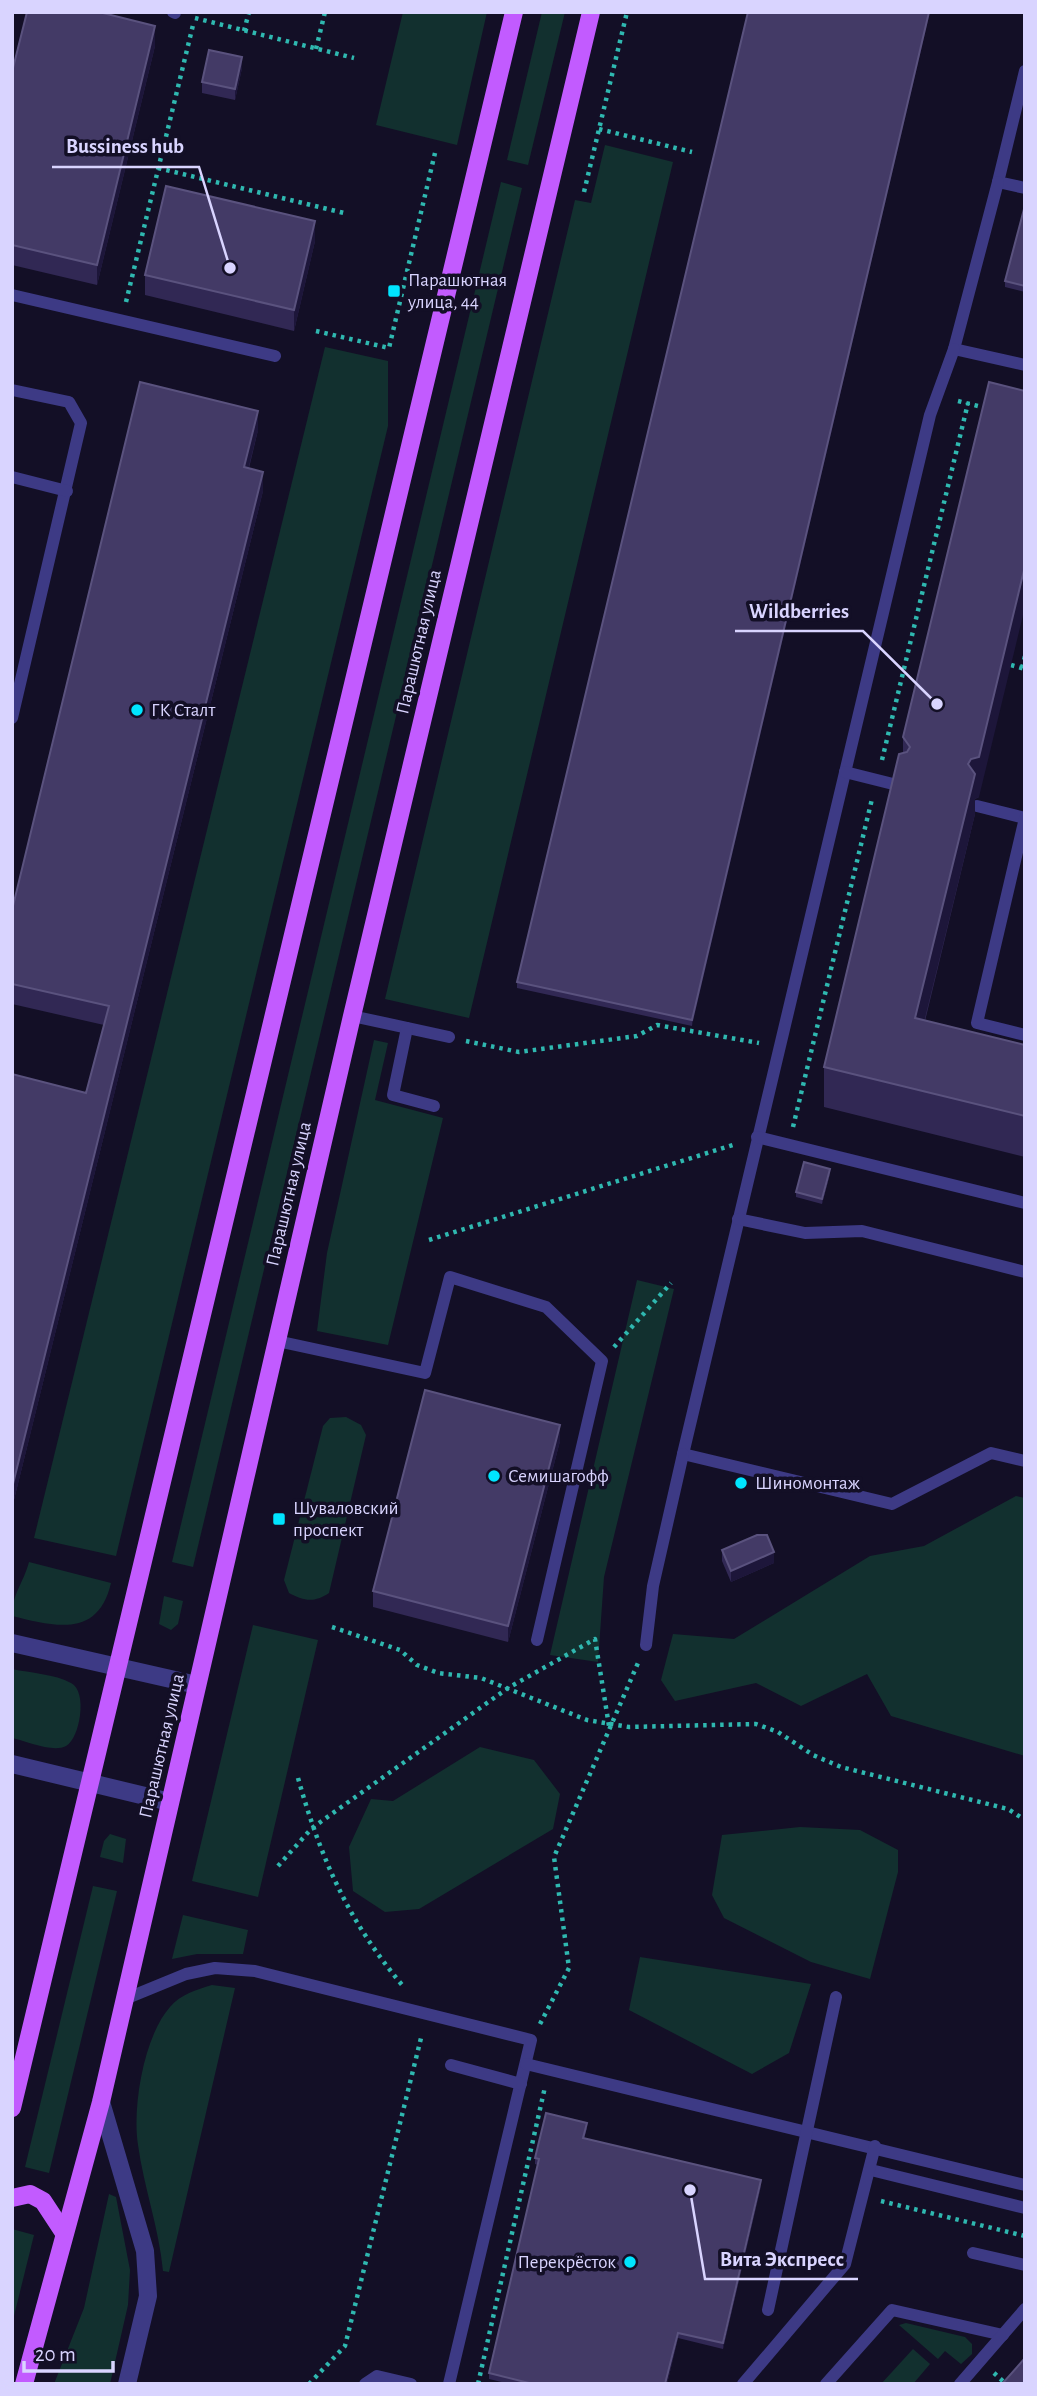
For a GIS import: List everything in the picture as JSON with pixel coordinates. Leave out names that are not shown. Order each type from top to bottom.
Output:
[{"type":"main road","points":[[12,2108],[514,12]]},
{"type":"main road","name":"Парашютная улица","points":[[24,2384],[101,2102],[352,1016],[592,12]]},
{"type":"main road","points":[[12,2198],[30,2194],[43,2201],[64,2233]]},
{"type":"street","points":[[12,1643],[197,1685]]},
{"type":"street","points":[[12,1764],[170,1802]]},
{"type":"street","points":[[101,2102],[145,2250],[148,2295],[128,2384]]},
{"type":"lane","points":[[646,1645],[653,1586],[778,1047],[937,396],[954,349],[1025,71]]},
{"type":"lane","points":[[998,182],[1025,188]]},
{"type":"lane","points":[[12,295],[275,356]]},
{"type":"lane","points":[[954,349],[1025,365]]},
{"type":"lane","points":[[12,390],[69,402],[77,411],[81,432],[12,718]]},
{"type":"lane","points":[[12,477],[67,491]]},
{"type":"lane","points":[[845,772],[901,786]]},
{"type":"lane","points":[[977,806],[1025,818],[977,1023],[1025,1035]]},
{"type":"lane","points":[[352,1016],[449,1037]]},
{"type":"lane","points":[[407,1028],[393,1095],[434,1106]]},
{"type":"lane","points":[[757,1137],[1025,1203]]},
{"type":"lane","points":[[738,1219],[805,1233],[862,1231],[1025,1272]]},
{"type":"lane","points":[[276,1341],[425,1373],[450,1277],[546,1307],[602,1361],[537,1640]]},
{"type":"lane","points":[[683,1454],[892,1504],[991,1453],[1025,1461]]},
{"type":"lane","points":[[125,1999],[186,1974],[215,1968],[255,1971],[531,2040],[449,2384]]},
{"type":"lane","points":[[768,2310],[836,1997]]},
{"type":"lane","points":[[526,2064],[805,2132],[875,2146],[1025,2185]]},
{"type":"lane","points":[[451,2065],[521,2084]]},
{"type":"lane","points":[[743,2384],[845,2264],[875,2146]]},
{"type":"lane","points":[[871,2170],[1025,2208]]},
{"type":"lane","points":[[973,2253],[1025,2265]]},
{"type":"lane","points":[[960,2384],[1025,2309]]},
{"type":"lane","points":[[826,2384],[892,2310],[1003,2334]]},
{"type":"lane","points":[[365,2384],[377,2375],[411,2384]]},
{"type":"path","points":[[244,31],[249,12]]},
{"type":"path","points":[[316,49],[325,12]]},
{"type":"path","points":[[584,192],[627,12]]},
{"type":"path","points":[[174,13],[195,15],[244,31],[354,58]]},
{"type":"path","points":[[122,320],[195,15]]},
{"type":"path","points":[[599,129],[692,152]]},
{"type":"path","points":[[316,331],[389,348],[435,153]]},
{"type":"path","points":[[158,169],[344,213]]},
{"type":"path","points":[[937,396],[990,409]]},
{"type":"path","points":[[1011,666],[1023,668],[1025,656]]},
{"type":"path","points":[[476,1044],[519,1052],[637,1036],[657,1025],[778,1047]]},
{"type":"path","points":[[429,1240],[757,1137]]},
{"type":"path","points":[[602,1361],[671,1283]]},
{"type":"path","points":[[332,1627],[400,1650],[417,1665],[438,1673],[481,1678],[587,1720],[609,1726],[679,1728],[756,1724],[778,1732],[813,1755],[841,1767],[1008,1809],[1025,1820]]},
{"type":"path","points":[[278,1866],[312,1828],[508,1688],[595,1639],[609,1726]]},
{"type":"path","points":[[531,2040],[569,1968],[554,1857],[646,1645]]},
{"type":"path","points":[[298,1778],[312,1828],[331,1879],[369,1941],[426,2013],[345,2346],[309,2384]]},
{"type":"path","points":[[478,2384],[549,2069]]},
{"type":"path","points":[[863,2197],[1025,2236]]},
{"type":"green space","points":[[403,12],[487,12],[457,145],[376,125]]},
{"type":"green space","points":[[542,12],[565,12],[528,165],[507,160]]},
{"type":"green space","points":[[605,145],[673,162],[469,1018],[385,999],[575,200],[591,203]]},
{"type":"green space","points":[[501,182],[522,188],[193,1567],[172,1562]]},
{"type":"green space","points":[[325,347],[388,361],[388,426],[116,1556],[34,1538]]},
{"type":"green space","points":[[374,1040],[388,1043],[375,1100],[443,1118],[388,1345],[317,1331],[327,1253]]},
{"type":"green space","points":[[637,1280],[674,1289],[604,1577],[598,1662],[550,1655]]},
{"type":"green space","points":[[346,1417],[361,1425],[366,1435],[329,1593],[314,1600],[299,1598],[289,1593],[284,1580],[323,1426],[330,1418]]},
{"type":"green space","points":[[1016,1496],[1025,1498],[1025,1756],[891,1716],[867,1674],[801,1706],[756,1683],[675,1701],[661,1680],[673,1634],[734,1639],[870,1556],[924,1546]]},
{"type":"green space","points":[[29,1562],[111,1583],[105,1601],[96,1613],[85,1621],[72,1624],[43,1623],[12,1616],[16,1595]]},
{"type":"green space","points":[[164,1596],[183,1601],[178,1624],[171,1630],[159,1624]]},
{"type":"green space","points":[[253,1625],[318,1640],[258,1897],[192,1881]]},
{"type":"green space","points":[[12,1669],[58,1678],[76,1688],[81,1705],[80,1715],[75,1734],[66,1746],[47,1747],[12,1738]]},
{"type":"green space","points":[[480,1747],[534,1760],[560,1794],[553,1829],[419,1909],[385,1912],[353,1891],[349,1847],[371,1799],[393,1801]]},
{"type":"green space","points":[[800,1827],[860,1830],[898,1850],[898,1872],[870,1979],[811,1962],[724,1918],[712,1895],[722,1835]]},
{"type":"green space","points":[[110,1834],[126,1839],[123,1863],[100,1857],[104,1841]]},
{"type":"green space","points":[[93,1886],[117,1891],[49,2173],[25,2167]]},
{"type":"green space","points":[[183,1915],[248,1930],[243,1954],[197,1954],[172,1959]]},
{"type":"green space","points":[[640,1957],[811,1984],[789,2053],[752,2074],[629,2010]]},
{"type":"green space","points":[[212,1985],[235,1988],[169,2272],[163,2271],[138,2145],[139,2092],[147,2053],[161,2020],[179,1999]]},
{"type":"green space","points":[[109,2194],[116,2197],[130,2270],[128,2305],[110,2384],[54,2384],[84,2308]]},
{"type":"green space","points":[[12,2229],[34,2235],[12,2324]]},
{"type":"green space","points":[[906,2323],[965,2337],[972,2344],[972,2354],[961,2364],[945,2351],[938,2359],[899,2325]]},
{"type":"green space","points":[[913,2349],[930,2364],[913,2384],[881,2384]]},
{"type":"building","points":[[27,12],[99,12],[155,26],[97,265],[12,245],[12,72]]},
{"type":"building","points":[[748,12],[929,12],[692,1020],[517,982]]},
{"type":"building","points":[[209,50],[242,57],[235,89],[202,82]]},
{"type":"building","points":[[166,186],[315,221],[294,310],[145,275]]},
{"type":"building","points":[[1025,209],[1025,286],[1005,281]]},
{"type":"building","name":"ГК Сталт","points":[[140,382],[258,411],[244,467],[263,472],[12,1488],[12,1074],[86,1093],[109,1006],[12,984],[12,910]]},
{"type":"building","points":[[989,382],[1025,391],[1025,566],[979,757],[971,759],[968,764],[975,774],[915,1018],[1025,1045],[1025,1116],[824,1067],[899,754],[907,752],[910,747],[903,737]]},
{"type":"building","points":[[804,1162],[830,1169],[822,1199],[796,1192]]},
{"type":"building","points":[[425,1390],[560,1425],[508,1626],[373,1591]]},
{"type":"building","points":[[757,1535],[767,1535],[774,1552],[731,1571],[722,1550]]},
{"type":"building","name":"Перекрёсток","points":[[546,2113],[587,2123],[583,2138],[761,2180],[723,2343],[678,2333],[665,2384],[533,2384],[489,2373],[539,2159],[535,2158]]},
{"type":"building","points":[[1025,2358],[1025,2384],[1002,2384]]},
{"type":"place","name":"Bussiness hub","points":[[230,268]]},
{"type":"place","name":"Парашютная улица, 44","points":[[394,291]]},
{"type":"place","name":"Wildberries","points":[[937,704]]},
{"type":"place","name":"ГК Сталт","points":[[137,710]]},
{"type":"place","name":"Семишагофф","points":[[494,1476]]},
{"type":"place","name":"Шиномонтаж","points":[[741,1483]]},
{"type":"place","name":"Шуваловский проспект","points":[[279,1519]]},
{"type":"place","name":"Вита Экспресс","points":[[690,2190]]},
{"type":"place","name":"Перекрёсток","points":[[630,2262]]}]
